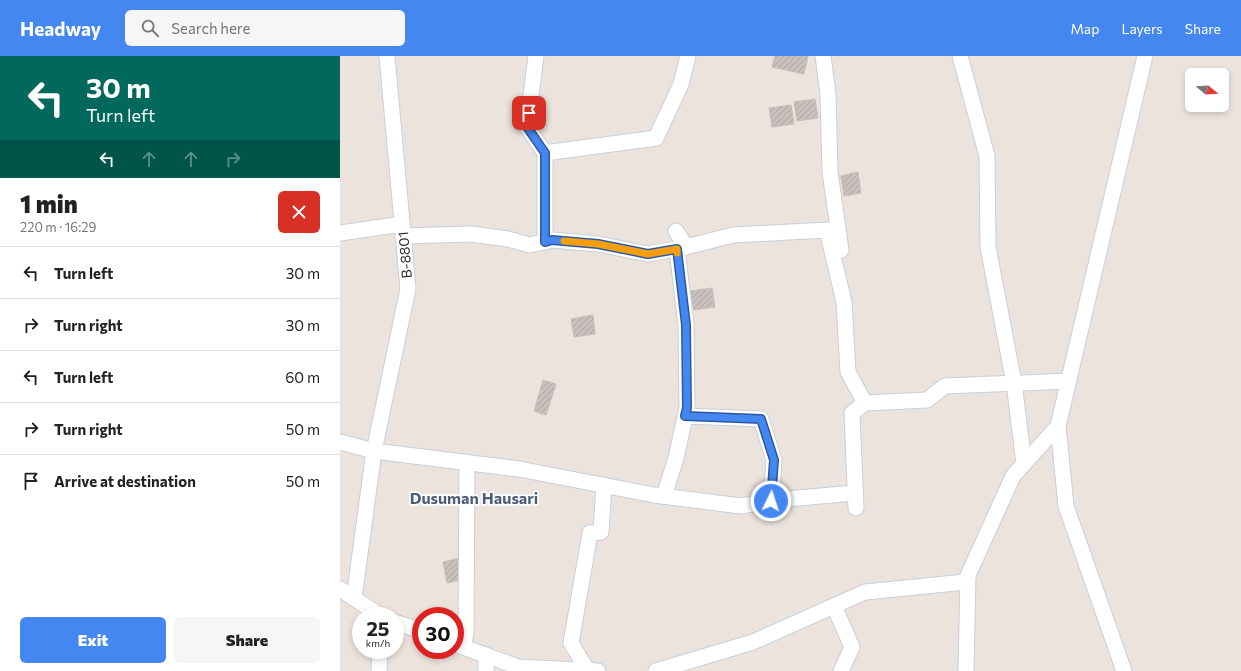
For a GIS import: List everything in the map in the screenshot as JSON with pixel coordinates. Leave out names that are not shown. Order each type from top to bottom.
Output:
[{"type":"street","name":"B-8801","points":[[354,598],[374,451],[408,289],[387,56]]},
{"type":"street","points":[[536,56],[527,127],[545,153],[545,242]]},
{"type":"street","points":[[545,153],[656,138],[681,84],[688,56]]},
{"type":"street","points":[[823,56],[828,94],[830,172],[842,259],[834,261]]},
{"type":"street","points":[[960,56],[987,156],[988,247],[1014,383],[1024,464]]},
{"type":"street","points":[[1124,671],[1066,506],[1058,426],[1145,56]]},
{"type":"street","points":[[340,233],[403,230],[471,234],[508,239],[530,245],[552,240],[598,244],[648,254],[681,248],[733,235],[827,230],[844,302],[848,372],[865,403]]},
{"type":"street","points":[[664,496],[676,458],[687,408],[686,325],[681,248],[676,231]]},
{"type":"street","points":[[856,508],[852,414],[865,403],[927,400],[945,386],[1068,381]]},
{"type":"street","points":[[685,416],[761,419],[774,460],[771,501]]},
{"type":"street","points":[[656,671],[753,642],[865,592],[965,582],[1013,476],[1058,426]]},
{"type":"street","points":[[340,442],[374,451],[519,469],[664,496],[742,506],[771,501],[855,493]]},
{"type":"street","points":[[464,637],[466,633],[467,463]]},
{"type":"street","points":[[587,670],[571,643],[590,533],[601,532],[604,485]]},
{"type":"street","points":[[966,671],[968,576]]},
{"type":"street","points":[[340,589],[368,607]]},
{"type":"street","points":[[834,606],[852,647],[841,671]]},
{"type":"street","points":[[464,648],[518,667],[598,671]]},
{"type":"street","points":[[486,656],[486,671]]},
{"type":"building","points":[[775,56],[808,56],[804,74],[772,67]]},
{"type":"building","points":[[815,99],[818,118],[797,121],[794,102]]},
{"type":"building","points":[[791,105],[794,124],[772,127],[769,108]]},
{"type":"building","points":[[858,172],[861,193],[844,196],[841,176]]},
{"type":"building","points":[[712,288],[715,307],[694,310],[690,291]]},
{"type":"building","points":[[593,315],[595,334],[574,337],[571,319]]},
{"type":"building","points":[[543,380],[556,384],[546,415],[534,411]]},
{"type":"building","points":[[460,558],[464,579],[447,583],[443,562]]},
{"type":"slow traffic","points":[[564,241],[598,244],[648,254],[677,249],[677,253]]},
{"type":"district","name":"Dusuman Hausari","points":[[474,498]]},
{"type":"route","points":[[529,113],[527,127],[545,153],[545,242],[552,240],[598,244],[648,254],[677,249],[686,325],[687,408],[685,416],[761,419],[774,460],[771,501]]}]
